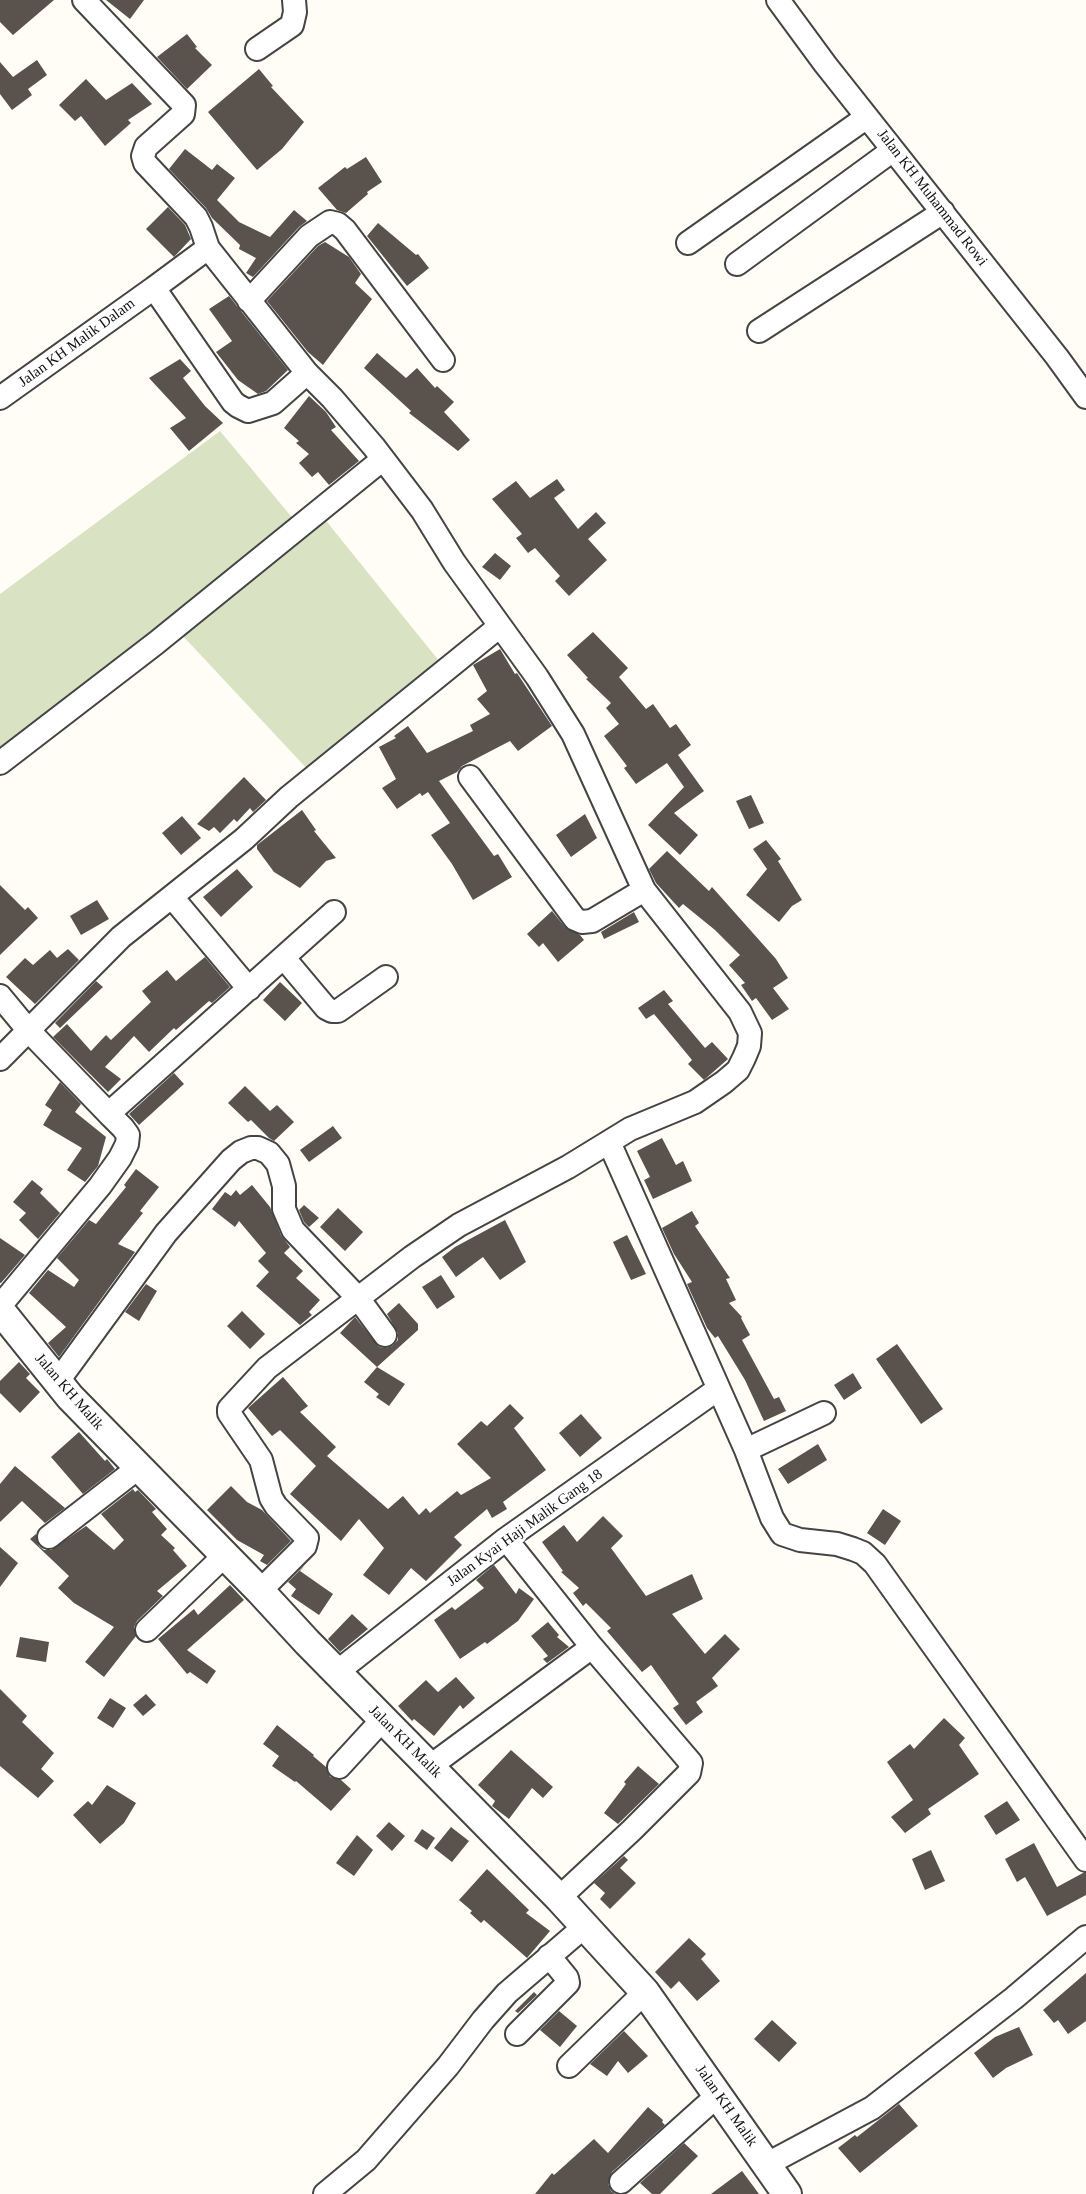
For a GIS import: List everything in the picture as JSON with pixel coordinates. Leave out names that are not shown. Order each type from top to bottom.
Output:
[{"type":"street","points":[[84,0],[183,102],[183,114],[146,147],[143,156],[146,163],[196,217],[208,248],[308,373],[383,459],[422,510],[454,562],[537,677],[573,734],[644,890],[740,1012],[750,1033],[749,1046],[738,1070],[724,1082],[695,1102],[630,1129],[568,1167],[459,1225],[412,1257],[267,1368],[228,1410],[261,1460],[271,1497],[276,1506],[307,1538],[305,1546],[260,1591]]},
{"type":"street","points":[[257,49],[292,25],[295,12],[294,0]]},
{"type":"street","name":"Jalan KH Muhammad Rowi","points":[[778,0],[1086,397]]},
{"type":"street","points":[[688,243],[867,117]]},
{"type":"street","points":[[737,264],[893,150]]},
{"type":"street","points":[[759,331],[943,212]]},
{"type":"street","points":[[249,301],[309,236],[330,222],[338,224],[345,230],[443,360]]},
{"type":"street","name":"Jalan KH Malik Dalam","points":[[0,398],[208,248]]},
{"type":"street","points":[[154,288],[238,406],[248,411],[273,403],[308,373]]},
{"type":"street","points":[[0,763],[156,643],[383,459]]},
{"type":"street","points":[[0,1059],[121,937],[244,839],[289,797],[500,626]]},
{"type":"street","points":[[470,777],[575,919],[582,922],[592,921],[644,890]]},
{"type":"street","points":[[171,897],[249,989]]},
{"type":"street","points":[[110,1115],[120,1103],[334,912]]},
{"type":"street","points":[[284,958],[326,1008],[332,1011],[338,1011],[386,977]]},
{"type":"street","points":[[0,996],[29,1031],[128,1135],[127,1144],[120,1158],[3,1320]]},
{"type":"street","points":[[609,1143],[746,1450],[772,1518],[782,1534],[800,1540],[853,1548],[863,1553],[875,1564],[1086,1860]]},
{"type":"street","points":[[58,1381],[166,1233],[231,1161],[241,1152],[251,1148],[258,1148],[269,1153],[278,1164],[284,1186],[284,1209],[293,1230],[358,1298],[385,1335]]},
{"type":"street","name":"Jalan KH Malik","points":[[3,1320],[138,1468],[559,1898],[645,1992],[787,2194]]},
{"type":"street","name":"Jalan Kyai Haji Malik Gang 18","points":[[337,1672],[506,1539],[718,1389]]},
{"type":"street","points":[[746,1450],[824,1413]]},
{"type":"street","points":[[49,1537],[138,1468]]},
{"type":"street","points":[[506,1539],[592,1647],[691,1763],[691,1768],[632,1830],[559,1898]]},
{"type":"street","points":[[147,1630],[224,1556]]},
{"type":"street","points":[[429,1767],[592,1647]]},
{"type":"street","points":[[339,1767],[383,1719]]},
{"type":"street","points":[[325,2194],[366,2160],[448,2066],[499,2002],[585,1926]]},
{"type":"street","points":[[771,2162],[872,2108],[1014,1998],[1086,1936]]},
{"type":"street","points":[[517,2034],[568,1983],[549,1956]]},
{"type":"street","points":[[569,2066],[645,1992]]},
{"type":"street","points":[[621,2182],[718,2095]]},
{"type":"green space","points":[[220,431],[295,521],[0,752],[0,594]]},
{"type":"green space","points":[[323,517],[444,667],[311,773],[181,634]]},
{"type":"building","points":[[0,0],[54,0],[13,35],[0,22]]},
{"type":"building","points":[[106,0],[144,0],[130,19]]},
{"type":"building","points":[[187,34],[197,47],[195,48],[212,65],[187,89],[157,57]]},
{"type":"building","points":[[37,60],[47,75],[28,89],[32,95],[12,110],[0,94],[0,62],[13,77]]},
{"type":"building","points":[[259,69],[273,86],[271,87],[304,122],[282,149],[257,170],[208,112]]},
{"type":"building","points":[[86,79],[106,100],[132,83],[152,104],[128,120],[131,123],[105,146],[81,116],[75,121],[59,105]]},
{"type":"building","points":[[185,149],[212,170],[217,164],[235,178],[217,200],[239,222],[270,237],[294,210],[307,221],[253,277],[246,273],[256,258],[239,249],[240,245],[212,218],[206,208],[169,169]]},
{"type":"building","points":[[366,157],[382,182],[367,192],[368,194],[346,213],[337,210],[318,188],[345,167],[347,169]]},
{"type":"building","points":[[168,207],[185,225],[191,239],[174,257],[146,229]]},
{"type":"building","points":[[378,223],[416,255],[418,254],[429,268],[407,286],[367,236]]},
{"type":"building","points":[[325,242],[349,257],[361,274],[355,283],[372,299],[323,365],[308,352],[267,301],[318,246]]},
{"type":"building","points":[[229,296],[288,370],[266,391],[258,394],[238,380],[216,352],[232,341],[209,309]]},
{"type":"building","points":[[377,353],[406,378],[417,368],[435,388],[437,386],[454,402],[444,412],[470,440],[458,451],[409,413],[411,411],[364,368]]},
{"type":"building","points":[[180,359],[191,371],[183,378],[205,406],[223,423],[189,451],[170,428],[186,418],[149,378]]},
{"type":"building","points":[[309,396],[326,412],[336,427],[331,430],[359,461],[329,485],[318,472],[312,477],[299,463],[309,454],[296,443],[299,441],[284,428]]},
{"type":"building","points":[[557,479],[565,490],[554,498],[578,529],[596,512],[606,523],[588,539],[607,560],[569,596],[555,581],[560,576],[535,548],[528,553],[516,538],[522,534],[492,499],[516,481],[530,498]]},
{"type":"building","points":[[495,553],[511,566],[500,580],[482,567]]},
{"type":"building","points":[[593,632],[628,668],[619,677],[646,709],[653,704],[670,728],[676,724],[691,745],[678,755],[704,791],[674,813],[698,835],[680,855],[648,825],[684,787],[667,763],[636,784],[624,768],[627,766],[604,736],[619,724],[606,708],[611,703],[586,679],[588,678],[567,655]]},
{"type":"building","points":[[500,649],[552,726],[518,751],[510,741],[439,781],[494,856],[498,854],[512,877],[473,900],[452,864],[431,835],[450,823],[428,792],[422,796],[420,793],[397,809],[382,788],[396,779],[379,747],[396,738],[394,736],[408,726],[427,753],[473,731],[470,725],[490,714],[477,699],[487,691],[473,665]]},
{"type":"building","points":[[244,777],[266,800],[253,812],[250,808],[237,822],[234,819],[220,833],[214,827],[209,831],[197,824]]},
{"type":"building","points":[[751,795],[764,823],[749,829],[736,801]]},
{"type":"building","points":[[302,810],[316,830],[314,831],[336,858],[326,861],[300,888],[274,872],[257,849],[257,845]]},
{"type":"building","points":[[585,814],[597,838],[571,857],[556,835]]},
{"type":"building","points":[[182,816],[201,838],[181,855],[162,833]]},
{"type":"building","points":[[766,840],[781,859],[778,861],[802,900],[792,906],[779,922],[746,895],[767,869],[753,849]]},
{"type":"building","points":[[667,851],[709,891],[712,887],[776,959],[788,978],[773,988],[789,1009],[772,1020],[756,998],[752,1001],[741,985],[745,983],[729,965],[740,955],[715,930],[683,904],[679,908],[656,883],[649,869]]},
{"type":"building","points":[[237,869],[253,887],[221,917],[203,897]]},
{"type":"building","points":[[0,885],[25,910],[28,907],[38,918],[0,955]]},
{"type":"building","points":[[97,900],[109,919],[81,935],[70,916]]},
{"type":"building","points":[[552,911],[565,927],[580,935],[584,940],[558,962],[543,943],[539,947],[527,934]]},
{"type":"building","points":[[634,912],[639,922],[604,939],[601,932]]},
{"type":"building","points":[[68,949],[79,960],[35,1004],[6,977],[25,958],[33,965],[50,950],[57,958]]},
{"type":"building","points":[[205,957],[230,987],[212,1003],[209,1001],[176,1030],[174,1028],[149,1052],[134,1036],[105,1067],[121,1079],[108,1092],[53,1037],[67,1024],[91,1051],[106,1035],[111,1040],[151,1002],[142,991],[167,970],[176,981]]},
{"type":"building","points":[[96,981],[103,987],[60,1028],[55,1023]]},
{"type":"building","points":[[280,982],[302,1003],[285,1021],[263,1000]]},
{"type":"building","points":[[664,990],[673,1001],[668,1004],[705,1048],[712,1042],[728,1059],[704,1080],[688,1064],[692,1060],[654,1014],[646,1019],[638,1008]]},
{"type":"building","points":[[174,1073],[184,1084],[139,1125],[129,1114]]},
{"type":"building","points":[[60,1082],[81,1104],[75,1112],[106,1137],[98,1166],[85,1182],[67,1170],[82,1148],[43,1125],[52,1110],[45,1105]]},
{"type":"building","points":[[245,1086],[270,1111],[277,1105],[294,1122],[274,1141],[251,1120],[248,1122],[228,1103]]},
{"type":"building","points":[[333,1126],[342,1138],[309,1162],[300,1150]]},
{"type":"building","points":[[662,1138],[676,1165],[683,1161],[692,1181],[653,1199],[644,1180],[650,1177],[637,1151]]},
{"type":"building","points":[[136,1169],[159,1187],[140,1211],[143,1213],[118,1244],[135,1252],[59,1357],[48,1343],[66,1327],[29,1293],[48,1270],[74,1287],[79,1280],[57,1258],[89,1220],[96,1224],[126,1187],[124,1185]]},
{"type":"building","points":[[32,1180],[43,1189],[40,1193],[60,1213],[38,1239],[19,1220],[26,1213],[13,1202]]},
{"type":"building","points":[[252,1185],[270,1207],[281,1235],[290,1247],[284,1253],[303,1271],[296,1278],[320,1300],[309,1312],[312,1315],[300,1325],[256,1286],[269,1272],[258,1261],[266,1253],[239,1221],[235,1227],[212,1209],[225,1192],[231,1196],[236,1190],[240,1195]]},
{"type":"building","points":[[304,1205],[319,1218],[309,1227],[299,1210]]},
{"type":"building","points":[[338,1208],[363,1232],[345,1251],[320,1227]]},
{"type":"building","points":[[692,1211],[699,1223],[695,1226],[730,1278],[726,1279],[736,1300],[729,1303],[742,1317],[750,1335],[742,1340],[774,1399],[779,1397],[786,1411],[764,1421],[745,1380],[718,1336],[715,1338],[707,1328],[687,1284],[692,1282],[674,1254],[662,1228]]},
{"type":"building","points":[[505,1220],[526,1262],[500,1280],[483,1257],[456,1277],[442,1257],[455,1247]]},
{"type":"building","points":[[627,1235],[646,1274],[631,1280],[613,1242]]},
{"type":"building","points":[[0,1238],[25,1255],[1,1283],[0,1283]]},
{"type":"building","points":[[441,1275],[455,1297],[437,1309],[422,1287]]},
{"type":"building","points":[[146,1284],[157,1291],[139,1321],[125,1312]]},
{"type":"building","points":[[399,1303],[418,1324],[418,1330],[377,1367],[340,1333],[355,1317],[379,1347],[392,1346],[398,1340],[398,1333],[387,1314]]},
{"type":"building","points":[[242,1311],[265,1334],[250,1349],[227,1326]]},
{"type":"building","points":[[897,1344],[943,1409],[921,1424],[876,1359]]},
{"type":"building","points":[[19,1362],[30,1374],[26,1378],[40,1392],[20,1413],[0,1393],[0,1381]]},
{"type":"building","points":[[377,1367],[405,1384],[389,1406],[376,1397],[379,1394],[364,1382]]},
{"type":"building","points":[[853,1373],[862,1388],[844,1400],[834,1385]]},
{"type":"building","points":[[283,1377],[308,1406],[300,1412],[336,1447],[327,1456],[388,1509],[403,1496],[419,1515],[426,1508],[430,1513],[457,1491],[461,1495],[491,1478],[457,1444],[481,1421],[487,1426],[510,1404],[524,1418],[514,1428],[546,1470],[503,1502],[507,1509],[492,1518],[487,1509],[454,1537],[462,1545],[426,1581],[411,1568],[389,1595],[363,1575],[384,1548],[359,1519],[341,1541],[290,1494],[316,1466],[280,1430],[272,1436],[248,1408]]},
{"type":"building","points":[[581,1414],[602,1438],[580,1457],[559,1433]]},
{"type":"building","points":[[79,1432],[115,1469],[83,1494],[51,1457]]},
{"type":"building","points":[[818,1444],[827,1460],[788,1484],[778,1469]]},
{"type":"building","points":[[15,1466],[65,1508],[45,1523],[22,1501],[0,1522],[0,1484]]},
{"type":"building","points":[[231,1486],[247,1502],[262,1510],[291,1541],[267,1565],[260,1561],[264,1555],[237,1540],[207,1510]]},
{"type":"building","points":[[133,1489],[135,1492],[138,1490],[156,1509],[152,1512],[167,1529],[161,1535],[175,1548],[173,1550],[187,1566],[157,1591],[163,1596],[137,1621],[134,1627],[136,1636],[104,1677],[85,1662],[114,1627],[74,1603],[58,1588],[69,1576],[30,1539],[36,1534],[39,1546],[44,1550],[51,1550],[86,1526],[114,1550],[124,1540],[101,1514]]},
{"type":"building","points":[[883,1509],[901,1521],[885,1545],[867,1533]]},
{"type":"building","points":[[603,1516],[623,1536],[611,1548],[646,1596],[692,1574],[703,1599],[672,1614],[705,1654],[725,1634],[740,1649],[712,1678],[718,1686],[696,1702],[703,1712],[686,1725],[673,1708],[679,1704],[651,1665],[642,1672],[607,1631],[611,1628],[586,1603],[583,1606],[573,1593],[579,1588],[561,1572],[563,1571],[542,1542],[564,1525],[577,1542]]},
{"type":"building","points":[[0,1547],[18,1563],[0,1587]]},
{"type":"building","points":[[305,1565],[300,1571],[333,1594],[319,1615],[291,1596],[296,1589],[288,1582]]},
{"type":"building","points":[[494,1565],[516,1594],[519,1588],[534,1599],[518,1621],[487,1644],[485,1642],[460,1659],[434,1620],[452,1607],[455,1610],[484,1588],[476,1580]]},
{"type":"building","points":[[230,1585],[244,1600],[187,1650],[216,1671],[207,1684],[190,1672],[187,1674],[158,1639],[194,1609],[198,1615]]},
{"type":"building","points":[[352,1614],[368,1629],[340,1652],[328,1639]]},
{"type":"building","points":[[548,1622],[559,1635],[557,1637],[569,1647],[547,1663],[543,1659],[548,1656],[531,1636]]},
{"type":"building","points":[[20,1637],[49,1642],[46,1662],[16,1657]]},
{"type":"building","points":[[456,1677],[475,1698],[463,1709],[460,1705],[434,1736],[414,1719],[412,1721],[398,1706],[426,1680],[438,1692]]},
{"type":"building","points":[[0,1689],[27,1716],[22,1722],[54,1753],[41,1769],[54,1781],[38,1798],[0,1766]]},
{"type":"building","points":[[146,1694],[156,1705],[143,1716],[133,1705]]},
{"type":"building","points":[[110,1698],[126,1708],[113,1728],[97,1718]]},
{"type":"building","points":[[944,1718],[965,1738],[959,1745],[979,1774],[928,1809],[931,1814],[905,1833],[891,1817],[913,1800],[887,1762],[910,1744],[914,1749]]},
{"type":"building","points":[[277,1725],[314,1755],[326,1767],[330,1777],[341,1780],[351,1789],[331,1811],[296,1781],[272,1766],[279,1756],[263,1744]]},
{"type":"building","points":[[511,1750],[553,1787],[543,1798],[532,1788],[509,1819],[492,1806],[495,1801],[478,1785]]},
{"type":"building","points":[[638,1766],[659,1784],[618,1824],[604,1813],[626,1784],[624,1782]]},
{"type":"building","points":[[107,1785],[136,1803],[124,1823],[100,1844],[73,1815],[88,1801],[92,1805]]},
{"type":"building","points":[[1007,1801],[1020,1820],[996,1835],[984,1816]]},
{"type":"building","points":[[389,1822],[405,1836],[392,1851],[376,1836]]},
{"type":"building","points":[[451,1827],[469,1841],[452,1862],[434,1848]]},
{"type":"building","points":[[422,1829],[435,1838],[427,1850],[414,1841]]},
{"type":"building","points":[[357,1835],[373,1850],[354,1876],[336,1863]]},
{"type":"building","points":[[1034,1843],[1057,1887],[1086,1873],[1086,1895],[1047,1916],[1025,1877],[1017,1882],[1005,1859]]},
{"type":"building","points":[[931,1850],[945,1881],[925,1890],[912,1859]]},
{"type":"building","points":[[624,1856],[628,1860],[620,1868],[636,1883],[610,1909],[600,1899],[605,1893],[594,1883]]},
{"type":"building","points":[[487,1869],[529,1910],[526,1913],[550,1931],[527,1958],[484,1920],[481,1923],[459,1900]]},
{"type":"building","points":[[689,1938],[706,1954],[701,1959],[720,1981],[697,2001],[679,1981],[671,1989],[655,1972]]},
{"type":"building","points":[[1086,1973],[1086,2021],[1068,2034],[1058,2020],[1054,2023],[1043,2010]]},
{"type":"building","points":[[534,1992],[537,1995],[518,2013],[515,2011]]},
{"type":"building","points":[[559,2011],[577,2026],[560,2047],[540,2030]]},
{"type":"building","points":[[772,2020],[797,2043],[779,2062],[754,2039]]},
{"type":"building","points":[[1019,2027],[1033,2055],[1006,2068],[993,2078],[974,2053],[995,2037]]},
{"type":"building","points":[[624,2031],[648,2056],[628,2073],[618,2061],[607,2076],[590,2064]]},
{"type":"building","points":[[899,2104],[918,2126],[860,2173],[838,2148],[855,2135],[857,2137]]},
{"type":"building","points":[[648,2107],[663,2120],[665,2125],[612,2172],[608,2184],[615,2194],[535,2194],[552,2173],[554,2175],[594,2139],[608,2153]]},
{"type":"building","points":[[684,2143],[698,2156],[660,2194],[652,2194],[640,2183]]},
{"type":"building","points":[[742,2171],[759,2194],[711,2194]]}]
